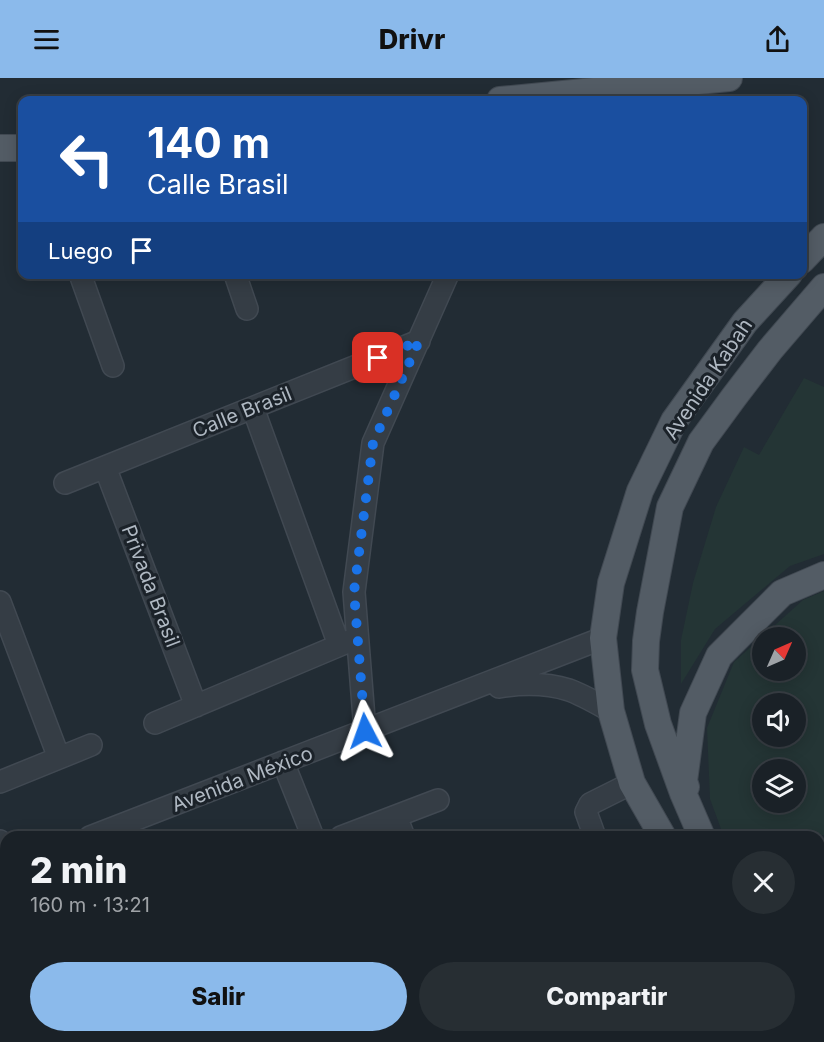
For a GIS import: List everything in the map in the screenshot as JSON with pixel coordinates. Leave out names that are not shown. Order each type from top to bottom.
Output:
[{"type":"main road","points":[[533,96],[650,82],[729,78]]},
{"type":"main road","points":[[0,148],[18,147]]},
{"type":"main road","points":[[807,255],[824,237]]},
{"type":"main road","name":"Avenida Kabah","points":[[660,831],[632,783],[611,711],[603,638],[611,583],[640,491],[674,421],[745,322],[784,279]]},
{"type":"main road","name":"Avenida Kabah","points":[[702,831],[683,793],[658,724],[645,670],[650,612],[670,507],[701,442],[770,350],[824,286]]},
{"type":"main road","points":[[703,831],[684,781],[693,713],[719,656],[782,593],[824,575]]},
{"type":"main road","points":[[632,783],[646,831]]},
{"type":"street","points":[[82,279],[112,366]]},
{"type":"street","points":[[237,279],[247,309]]},
{"type":"street","points":[[349,641],[373,443],[446,279]]},
{"type":"street","name":"Calle Brasil","points":[[65,483],[419,341]]},
{"type":"street","points":[[253,408],[349,641],[365,731]]},
{"type":"street","name":"Privada Brasil","points":[[105,467],[196,706]]},
{"type":"street","points":[[0,602],[59,758]]},
{"type":"street","name":"Avenida México","points":[[106,831],[603,638]]},
{"type":"street","points":[[155,723],[349,641]]},
{"type":"street","name":"Avenida México","points":[[460,694],[520,683],[546,685],[571,690],[611,711]]},
{"type":"street","points":[[0,782],[91,745]]},
{"type":"street","points":[[284,762],[311,831]]},
{"type":"street","points":[[593,831],[586,812],[590,804],[632,783]]},
{"type":"street","points":[[356,831],[438,800]]},
{"type":"street","points":[[396,816],[402,831]]},
{"type":"shaded area","points":[[804,378],[824,387],[824,554],[790,566],[715,629],[681,684],[681,640],[693,583],[716,507],[744,447],[759,455]]},
{"type":"shaded area","points":[[824,591],[824,831],[722,831],[710,799],[707,728],[734,662],[752,646],[752,681],[806,681],[806,627],[773,627],[803,600]]},
{"type":"route","points":[[365,731],[354,592],[373,443],[419,341],[378,358]]}]
